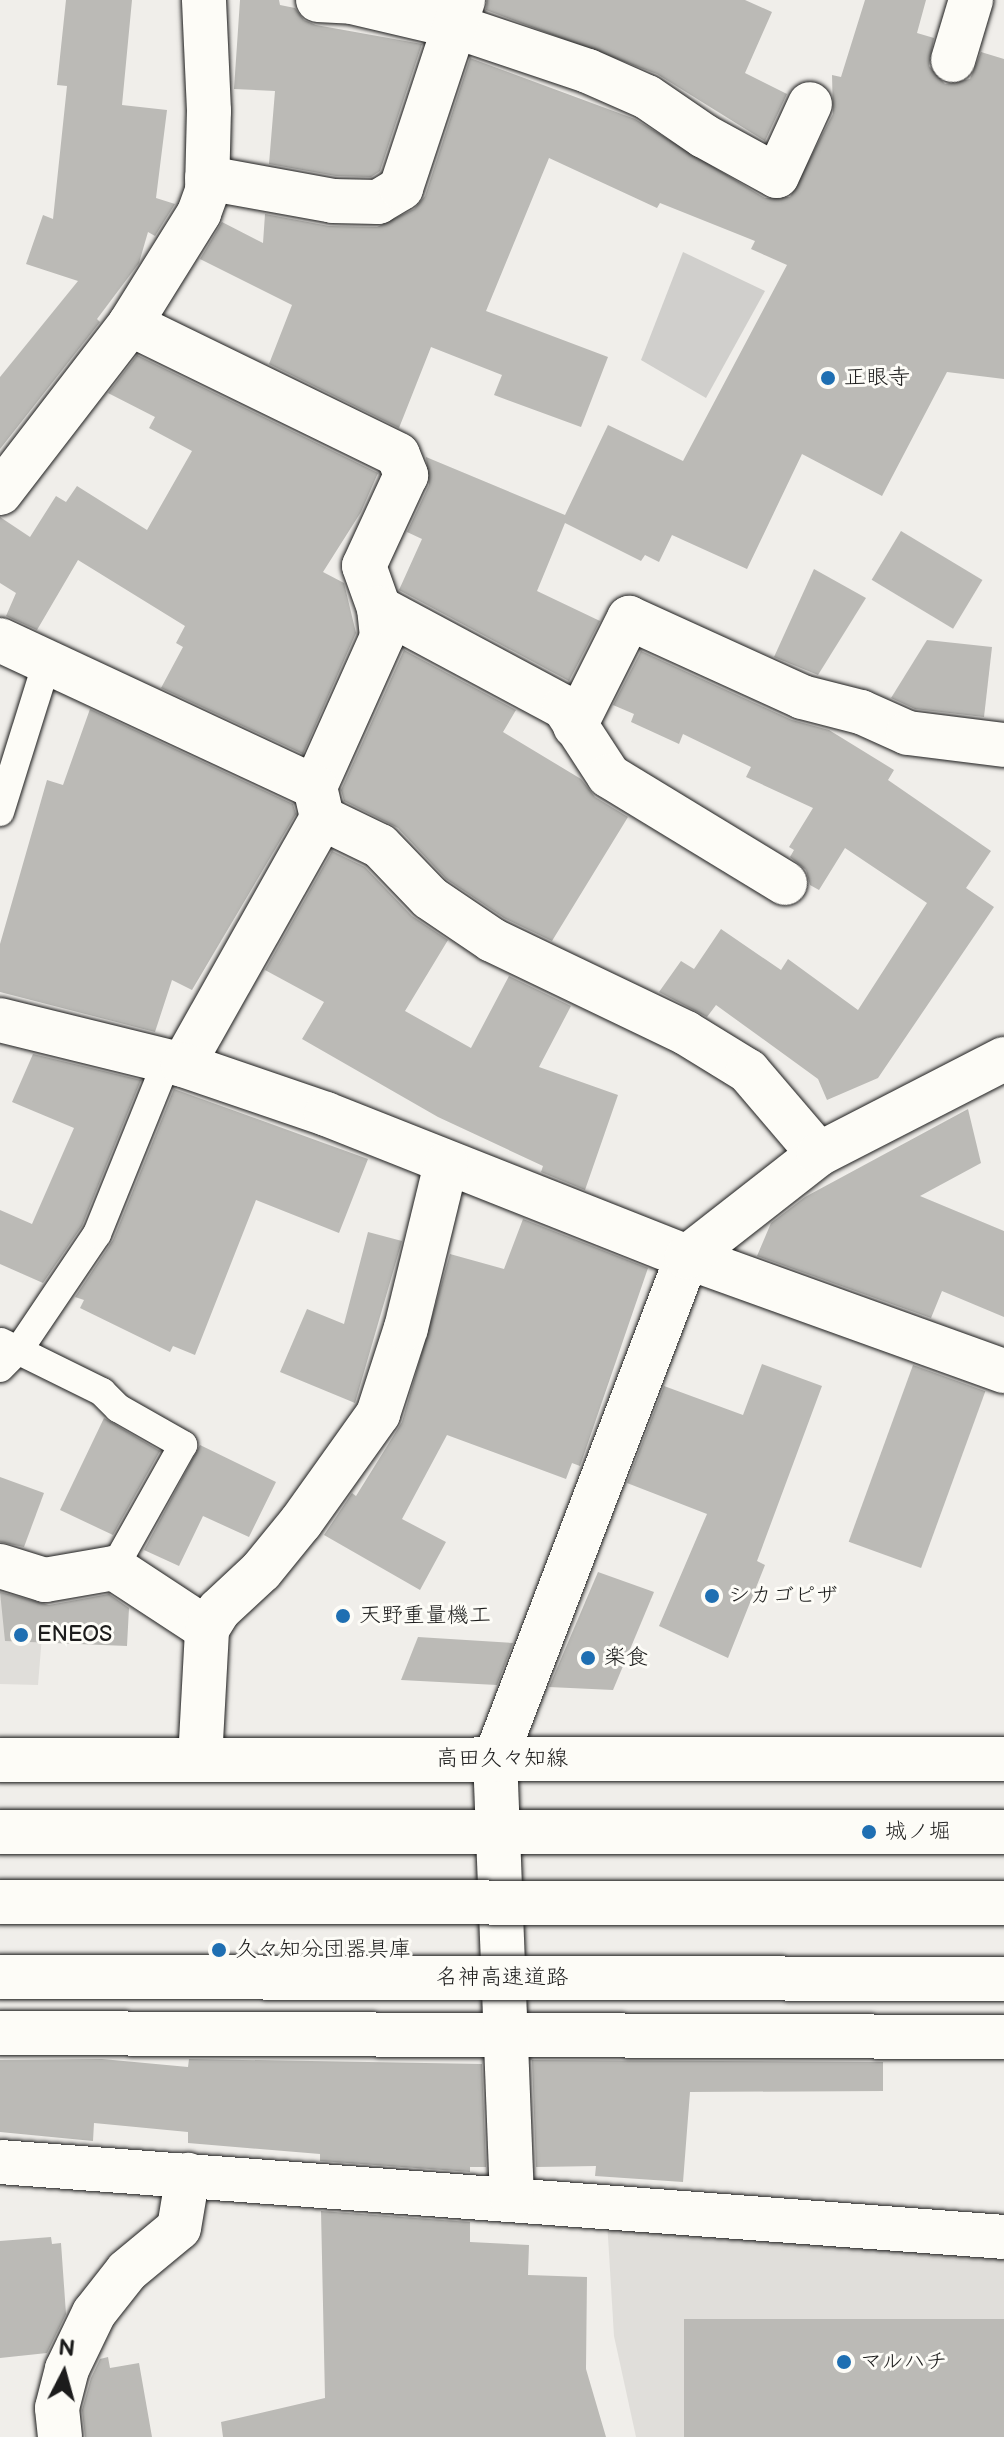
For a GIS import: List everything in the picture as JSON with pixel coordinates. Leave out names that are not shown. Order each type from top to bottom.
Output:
[{"type":"main road","points":[[0,493],[130,324],[199,213],[207,178],[204,0]]},
{"type":"main road","points":[[318,0],[458,13],[647,97],[777,176],[810,104]]},
{"type":"main road","points":[[953,60],[971,0]]},
{"type":"main road","points":[[207,178],[333,201],[378,202],[401,188],[458,13]]},
{"type":"main road","points":[[130,324],[398,455],[406,475],[364,566],[379,608],[382,637],[318,803],[175,1063]]},
{"type":"main road","points":[[379,608],[553,699],[564,707],[609,776],[785,883]]},
{"type":"main road","points":[[575,726],[629,618],[802,697],[861,712],[908,733],[1004,745]]},
{"type":"main road","points":[[0,640],[48,659],[318,803],[380,846],[430,898],[492,940],[686,1033],[748,1071],[819,1154]]},
{"type":"main road","points":[[0,1020],[175,1063],[326,1114],[687,1257],[1004,1371]]},
{"type":"main road","points":[[512,2199],[495,1759],[687,1257],[819,1154],[1004,1059]]},
{"type":"main road","points":[[200,1760],[207,1629],[219,1610],[261,1571],[301,1522],[378,1414],[406,1328],[446,1164]]},
{"type":"main road","points":[[0,1566],[45,1580],[114,1568],[207,1629]]},
{"type":"main road","name":"高田久々知線","points":[[0,1760],[1004,1759]]},
{"type":"main road","points":[[0,1832],[1004,1832]]},
{"type":"main road","points":[[0,1902],[1004,1903]]},
{"type":"main road","name":"名神高速道路","points":[[0,1977],[1004,1979]]},
{"type":"main road","points":[[0,2033],[504,2039],[1004,2037]]},
{"type":"main road","points":[[0,2162],[1004,2237]]},
{"type":"main road","points":[[60,2437],[57,2408],[74,2355],[94,2313],[127,2271],[179,2228],[188,2175]]},
{"type":"lane","points":[[0,812],[48,659]]},
{"type":"lane","points":[[114,1568],[183,1445],[7,1353],[97,1234],[175,1063]]},
{"type":"shaded area","points":[[683,252],[765,291],[706,398],[641,360]]},
{"type":"shaded area","name":"ENEOS","points":[[0,1574],[46,1586],[38,1685],[0,1684]]},
{"type":"shaded area","points":[[607,2220],[1004,2249],[1004,2437],[636,2437],[614,2336]]},
{"type":"building","points":[[66,0],[132,0],[122,105],[167,110],[156,198],[175,204],[155,236],[148,232],[139,263],[97,319],[100,322],[0,449],[0,377],[78,281],[26,264],[43,215],[53,219],[67,86],[57,85]]},
{"type":"building","points":[[240,0],[279,0],[280,5],[295,8],[304,20],[316,25],[422,44],[380,171],[371,177],[336,176],[269,164],[275,91],[234,89]]},
{"type":"building","points":[[487,0],[745,0],[772,12],[745,73],[787,94],[765,141],[657,74],[486,10]]},
{"type":"building","points":[[865,0],[926,0],[917,33],[934,38],[929,66],[945,84],[970,79],[981,52],[1004,59],[1004,379],[947,372],[882,496],[802,454],[747,569],[672,535],[659,562],[645,555],[641,561],[565,523],[537,591],[600,621],[569,681],[399,590],[422,539],[407,532],[429,485],[426,457],[565,515],[608,425],[683,461],[787,265],[751,249],[755,241],[660,203],[657,208],[549,158],[486,311],[608,357],[581,427],[494,395],[502,375],[431,347],[399,428],[269,364],[292,305],[200,259],[222,222],[263,243],[265,214],[329,226],[377,227],[414,209],[425,196],[470,58],[635,119],[765,198],[790,197],[833,114],[832,75],[841,77]]},
{"type":"building","points":[[137,355],[378,473],[361,512],[323,572],[344,583],[356,633],[303,754],[161,688],[183,647],[176,643],[185,626],[78,560],[37,630],[6,616],[16,593],[0,583],[0,517],[30,537],[56,496],[66,502],[77,486],[147,530],[192,451],[149,428],[155,417],[108,393]]},
{"type":"building","points":[[901,531],[982,580],[953,629],[872,580]]},
{"type":"building","points":[[814,569],[866,598],[818,675],[774,657]]},
{"type":"building","points":[[927,640],[992,647],[984,717],[915,709],[891,698]]},
{"type":"building","points":[[404,650],[516,710],[503,732],[581,779],[595,797],[628,817],[552,941],[504,918],[446,879],[398,828],[344,801],[341,790]]},
{"type":"building","points":[[641,651],[792,720],[829,730],[894,770],[888,780],[991,851],[966,888],[994,907],[878,1078],[827,1100],[818,1079],[716,1005],[707,1017],[659,992],[681,961],[694,969],[721,929],[781,970],[788,959],[858,1010],[927,903],[845,848],[819,890],[810,885],[806,870],[790,857],[794,850],[789,847],[813,808],[746,777],[751,767],[683,734],[679,744],[631,722],[634,714],[613,705]]},
{"type":"building","points":[[90,709],[293,804],[296,814],[192,990],[172,980],[155,1032],[0,992],[0,944],[47,780],[63,785]]},
{"type":"building","points":[[332,851],[365,867],[412,916],[448,940],[405,1011],[471,1048],[509,976],[571,1006],[539,1067],[618,1095],[585,1190],[541,1172],[543,1166],[438,1117],[302,1039],[324,1002],[265,970]]},
{"type":"building","points":[[33,1054],[141,1080],[82,1226],[43,1283],[0,1264],[0,1210],[32,1224],[74,1128],[12,1102]]},
{"type":"building","points":[[174,1089],[368,1159],[339,1233],[256,1200],[195,1355],[173,1346],[170,1352],[80,1308],[84,1300],[75,1297],[113,1240]]},
{"type":"building","points":[[968,1109],[981,1163],[920,1196],[1004,1231],[1004,1317],[942,1291],[931,1318],[757,1256],[771,1223],[805,1197]]},
{"type":"building","points":[[523,1219],[648,1268],[580,1466],[572,1463],[566,1479],[447,1435],[402,1519],[446,1542],[420,1590],[324,1535],[352,1493],[356,1496],[402,1422],[450,1254],[504,1269]]},
{"type":"building","points":[[368,1232],[402,1241],[355,1403],[280,1372],[307,1309],[344,1324]]},
{"type":"building","points":[[762,1364],[822,1386],[757,1561],[765,1565],[728,1658],[659,1626],[707,1514],[627,1483],[664,1386],[743,1415]]},
{"type":"building","points":[[913,1365],[985,1391],[921,1568],[849,1542]]},
{"type":"building","points":[[104,1418],[160,1451],[113,1535],[60,1510]]},
{"type":"building","points":[[200,1445],[276,1482],[249,1537],[203,1516],[179,1566],[144,1550]]},
{"type":"building","points":[[0,1477],[44,1493],[24,1547],[0,1542]]},
{"type":"building","points":[[598,1572],[654,1592],[613,1690],[549,1687]]},
{"type":"building","points":[[0,1592],[49,1605],[109,1594],[129,1608],[127,1646],[5,1641]]},
{"type":"building","points":[[418,1637],[513,1643],[497,1685],[401,1680]]},
{"type":"building","points":[[102,2059],[188,2067],[189,2059],[482,2064],[486,2167],[470,2167],[470,2172],[320,2161],[320,2154],[188,2143],[188,2132],[94,2123],[93,2141],[0,2132],[0,2060]]},
{"type":"building","points":[[532,2060],[883,2062],[883,2091],[690,2092],[683,2182],[595,2176],[596,2166],[536,2167]]},
{"type":"building","points":[[321,2211],[470,2222],[470,2242],[529,2245],[528,2275],[587,2277],[586,2369],[606,2437],[223,2437],[221,2422],[325,2398]]},
{"type":"building","points":[[51,2237],[52,2244],[61,2243],[66,2314],[47,2353],[0,2358],[0,2241]]},
{"type":"building","name":"マルハチ","points":[[684,2319],[1004,2319],[1004,2437],[684,2437]]},
{"type":"building","points":[[108,2357],[110,2368],[139,2363],[152,2437],[85,2437],[82,2410],[91,2378],[100,2359]]},
{"type":"place","name":"正眼寺","points":[[828,378]]},
{"type":"place","name":"シカゴピザ","points":[[712,1596]]},
{"type":"place","name":"天野重量機工","points":[[343,1616]]},
{"type":"place","name":"ENEOS","points":[[21,1635]]},
{"type":"place","name":"楽食","points":[[588,1658]]},
{"type":"place","name":"城ノ堀","points":[[869,1832]]},
{"type":"place","name":"久々知分団器具庫","points":[[219,1950]]},
{"type":"place","name":"マルハチ","points":[[844,2362]]}]
